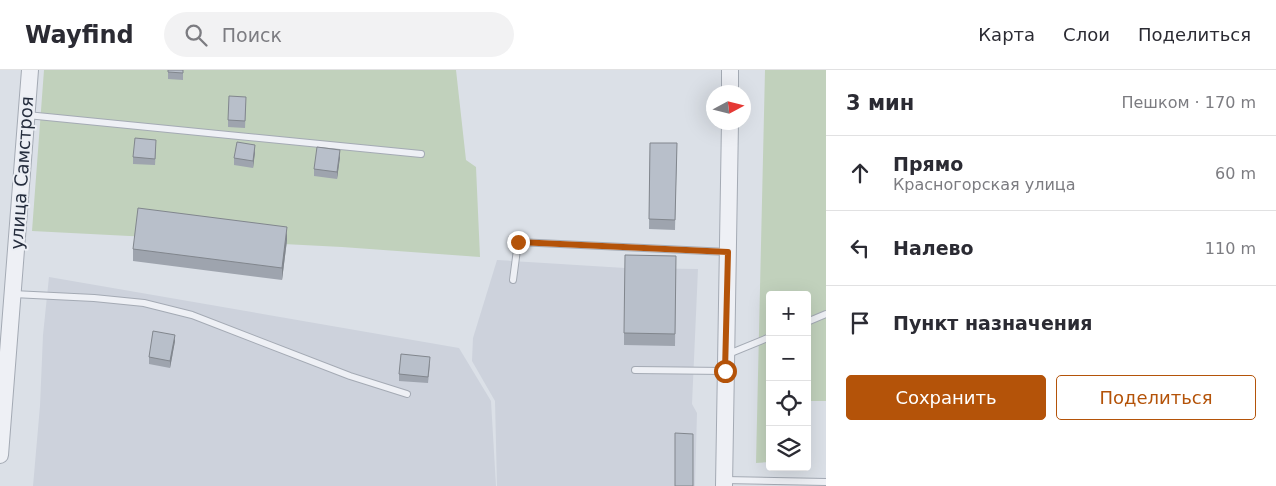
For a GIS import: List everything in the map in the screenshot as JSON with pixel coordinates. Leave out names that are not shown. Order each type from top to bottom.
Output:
[{"type":"street","name":"улица Самстроя","points":[[0,455],[3,369],[12,294],[30,70]]},
{"type":"street","points":[[730,70],[730,85]]},
{"type":"street","points":[[724,483],[730,130]]},
{"type":"lane","points":[[26,115],[421,154]]},
{"type":"lane","points":[[512,280],[518,242],[728,252]]},
{"type":"lane","points":[[12,294],[94,298],[144,303],[192,315],[342,373],[407,394]]},
{"type":"lane","points":[[811,320],[826,314]]},
{"type":"lane","points":[[635,370],[725,363],[766,339]]},
{"type":"lane","points":[[724,483],[826,482]]},
{"type":"shaded area","points":[[497,260],[625,268],[698,269],[692,404],[697,413],[695,486],[497,486],[495,401],[472,361],[473,338]]},
{"type":"shaded area","points":[[49,277],[459,348],[491,401],[496,486],[33,486],[40,406],[43,335]]},
{"type":"green space","points":[[44,70],[456,70],[466,160],[476,167],[480,257],[342,247],[32,231]]},
{"type":"green space","points":[[765,70],[826,70],[826,401],[811,401],[811,291],[766,291],[766,462],[756,463]]},
{"type":"building","points":[[168,70],[183,70],[183,73],[168,72]]},
{"type":"building","points":[[229,96],[246,97],[245,121],[228,120]]},
{"type":"building","points":[[135,138],[156,140],[155,159],[133,157]]},
{"type":"building","points":[[237,142],[255,145],[253,161],[234,158]]},
{"type":"building","points":[[650,143],[677,143],[675,220],[649,219]]},
{"type":"building","points":[[317,147],[340,150],[337,172],[314,169]]},
{"type":"building","points":[[138,208],[287,227],[282,268],[133,249]]},
{"type":"building","points":[[625,255],[676,256],[675,334],[624,333]]},
{"type":"building","points":[[153,331],[175,335],[170,361],[149,357]]},
{"type":"building","points":[[401,354],[430,357],[428,377],[399,374]]},
{"type":"building","points":[[675,433],[693,434],[693,486],[675,486]]},
{"type":"route","points":[[518,242],[728,252],[725,371]]}]
